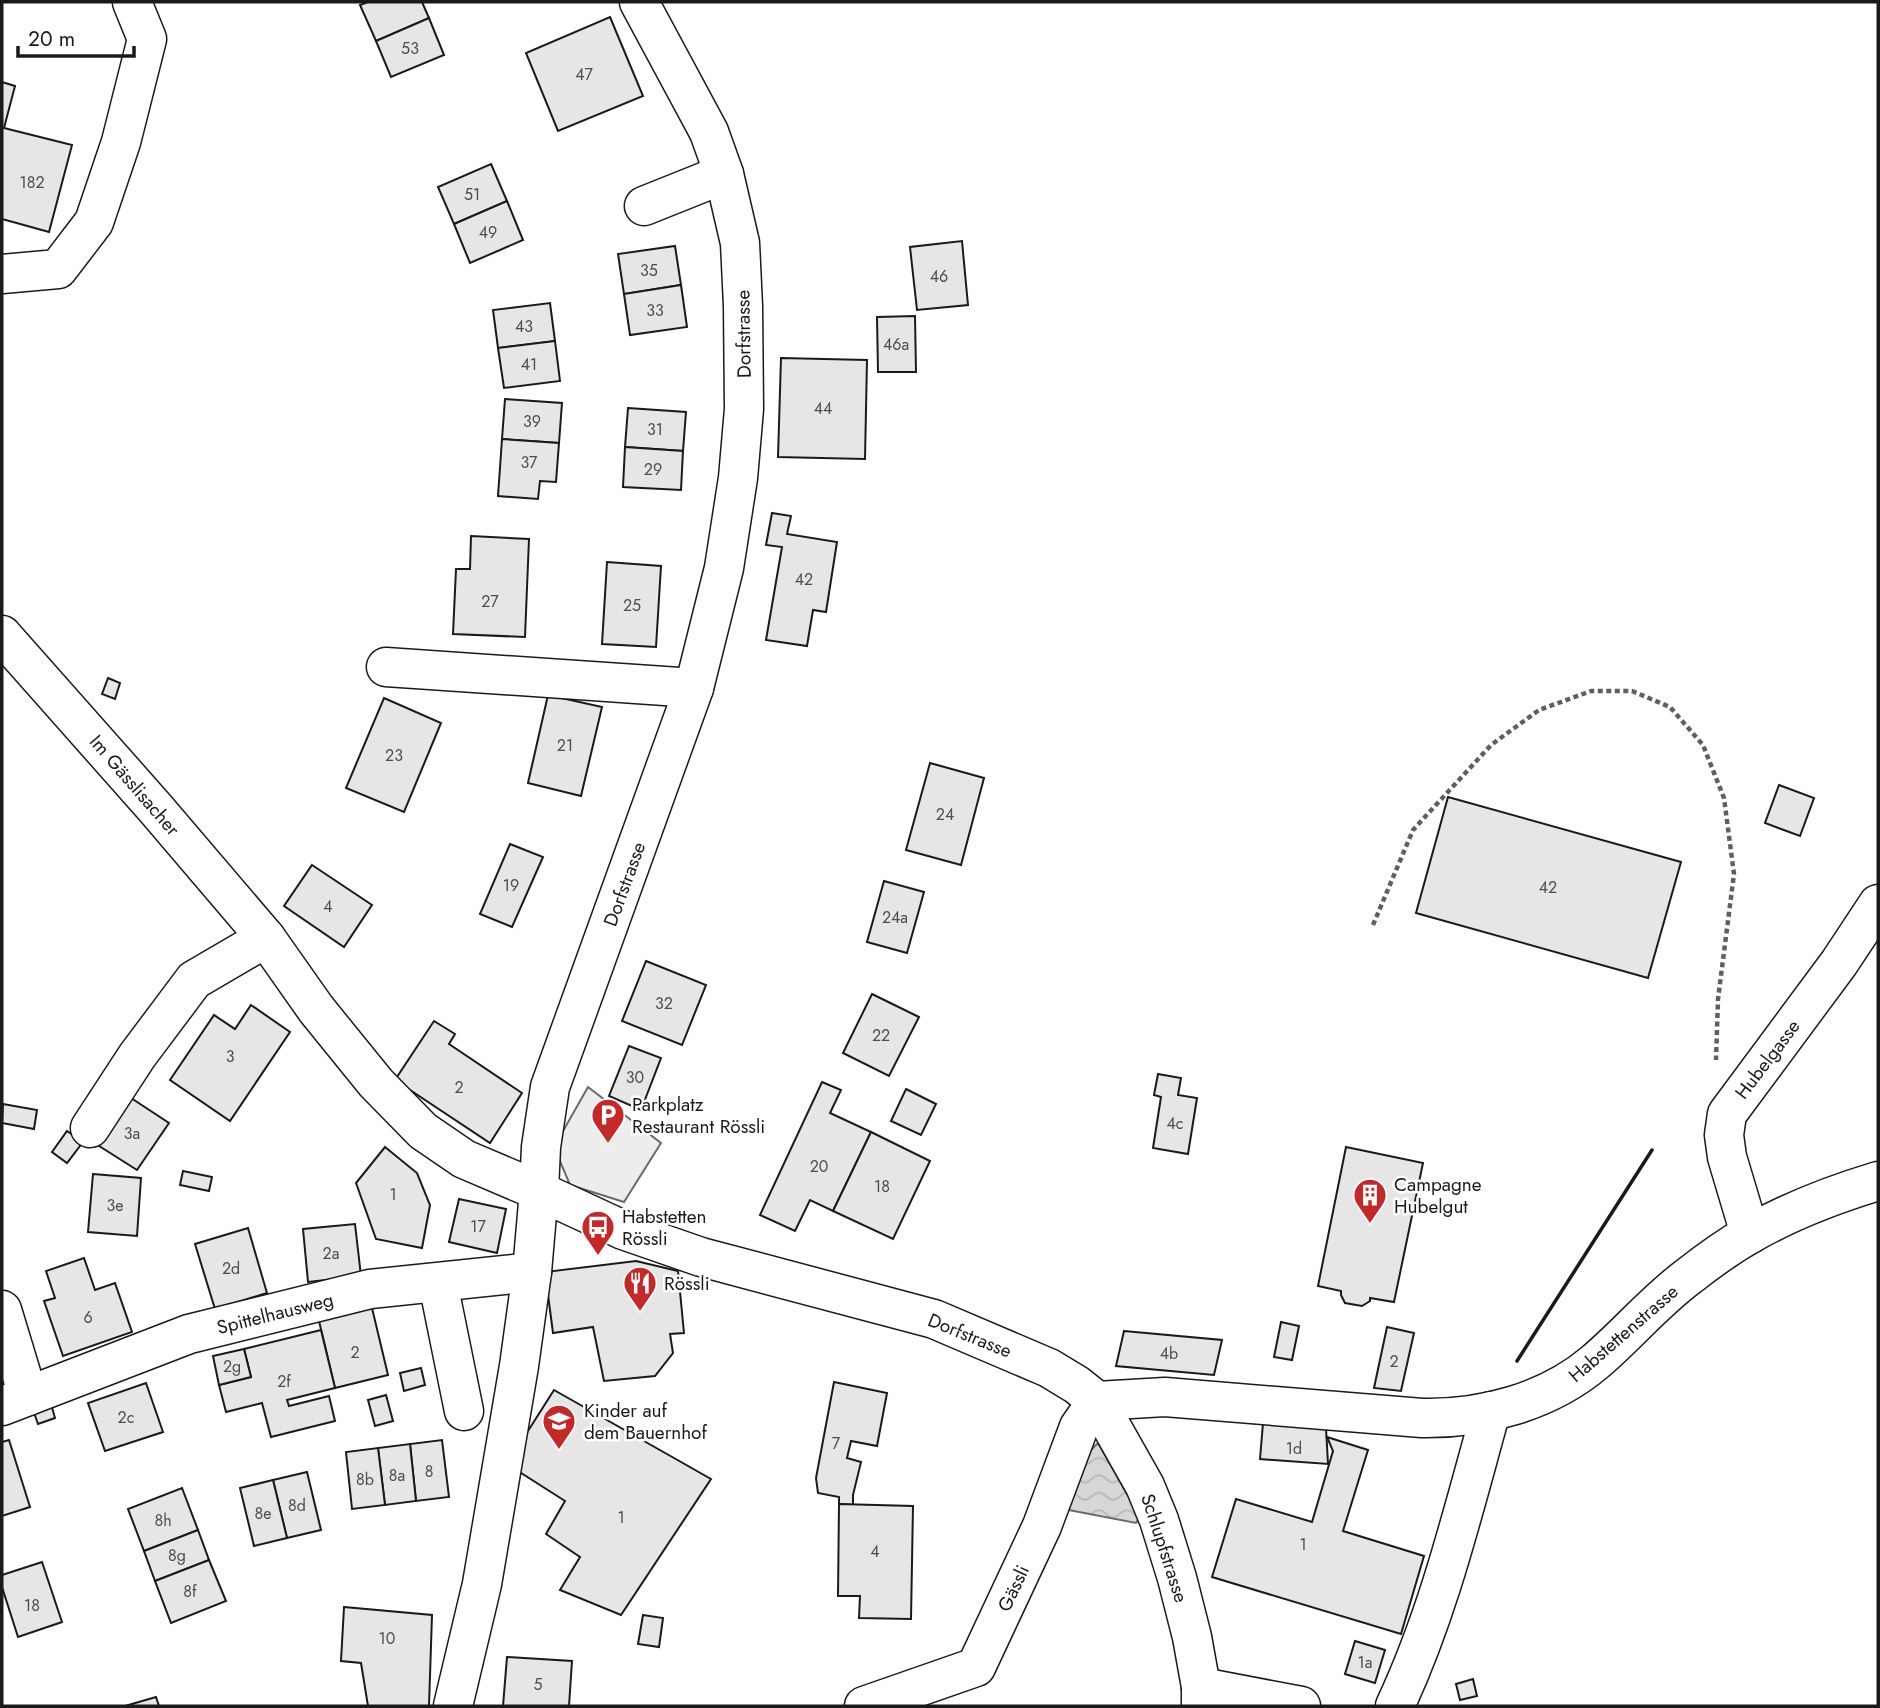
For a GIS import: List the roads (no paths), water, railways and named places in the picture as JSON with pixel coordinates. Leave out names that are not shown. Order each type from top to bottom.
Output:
[{"type":"street","points":[[2,274],[58,269],[94,222],[121,142],[147,39],[132,2]]},
{"type":"street","name":"Dorfstrasse","points":[[639,2],[709,132],[724,174],[740,243],[744,410],[738,478],[724,568],[694,688],[551,1087],[541,1147],[540,1191],[623,1230],[701,1256],[934,1319],[1049,1368],[1097,1401]]},
{"type":"street","points":[[644,205],[724,174]]},
{"type":"street","name":"Im Gässlisacher","points":[[2,635],[266,938],[316,1009],[376,1083],[424,1130],[464,1159],[540,1191]]},
{"type":"street","points":[[386,667],[694,688]]},
{"type":"street","name":"Hubelgasse","points":[[1750,1234],[1727,1157],[1724,1135],[1727,1114],[1839,963],[1878,904]]},
{"type":"street","points":[[90,1128],[137,1056],[194,980],[266,938]]},
{"type":"street","name":"Habstettenstrasse","points":[[1097,1401],[1165,1397],[1422,1418],[1467,1417],[1491,1411],[1541,1396],[1575,1378],[1686,1278],[1750,1234],[1811,1206],[1878,1181]]},
{"type":"street","points":[[453,1706],[482,1584],[519,1366],[540,1191]]},
{"type":"street","name":"Spittelhausweg","points":[[2,1310],[15,1401],[189,1334],[370,1289],[532,1272]]},
{"type":"street","points":[[438,1283],[464,1411]]},
{"type":"street","name":"Schlupfstrasse","points":[[1097,1401],[1144,1486],[1159,1520],[1192,1637],[1201,1697]]},
{"type":"street","name":"Gässli","points":[[864,1706],[976,1667],[1042,1525],[1079,1427],[1097,1401]]},
{"type":"street","points":[[1395,1706],[1437,1602],[1491,1411]]},
{"type":"street","points":[[1201,1697],[1301,1706]]},
{"type":"water","points":[[1098,1443],[1140,1517],[1136,1523],[1053,1507],[1067,1474]]},
{"type":"place","name":"Parkplatz Restaurant Rössli","points":[[608,1145]]},
{"type":"place","name":"Campagne Hubelgut","points":[[1370,1225]]},
{"type":"place","name":"Habstetten Rössli","points":[[598,1257]]},
{"type":"place","name":"Rössli","points":[[640,1313]]},
{"type":"place","name":"Kinder auf dem Bauernhof","points":[[559,1451]]}]
